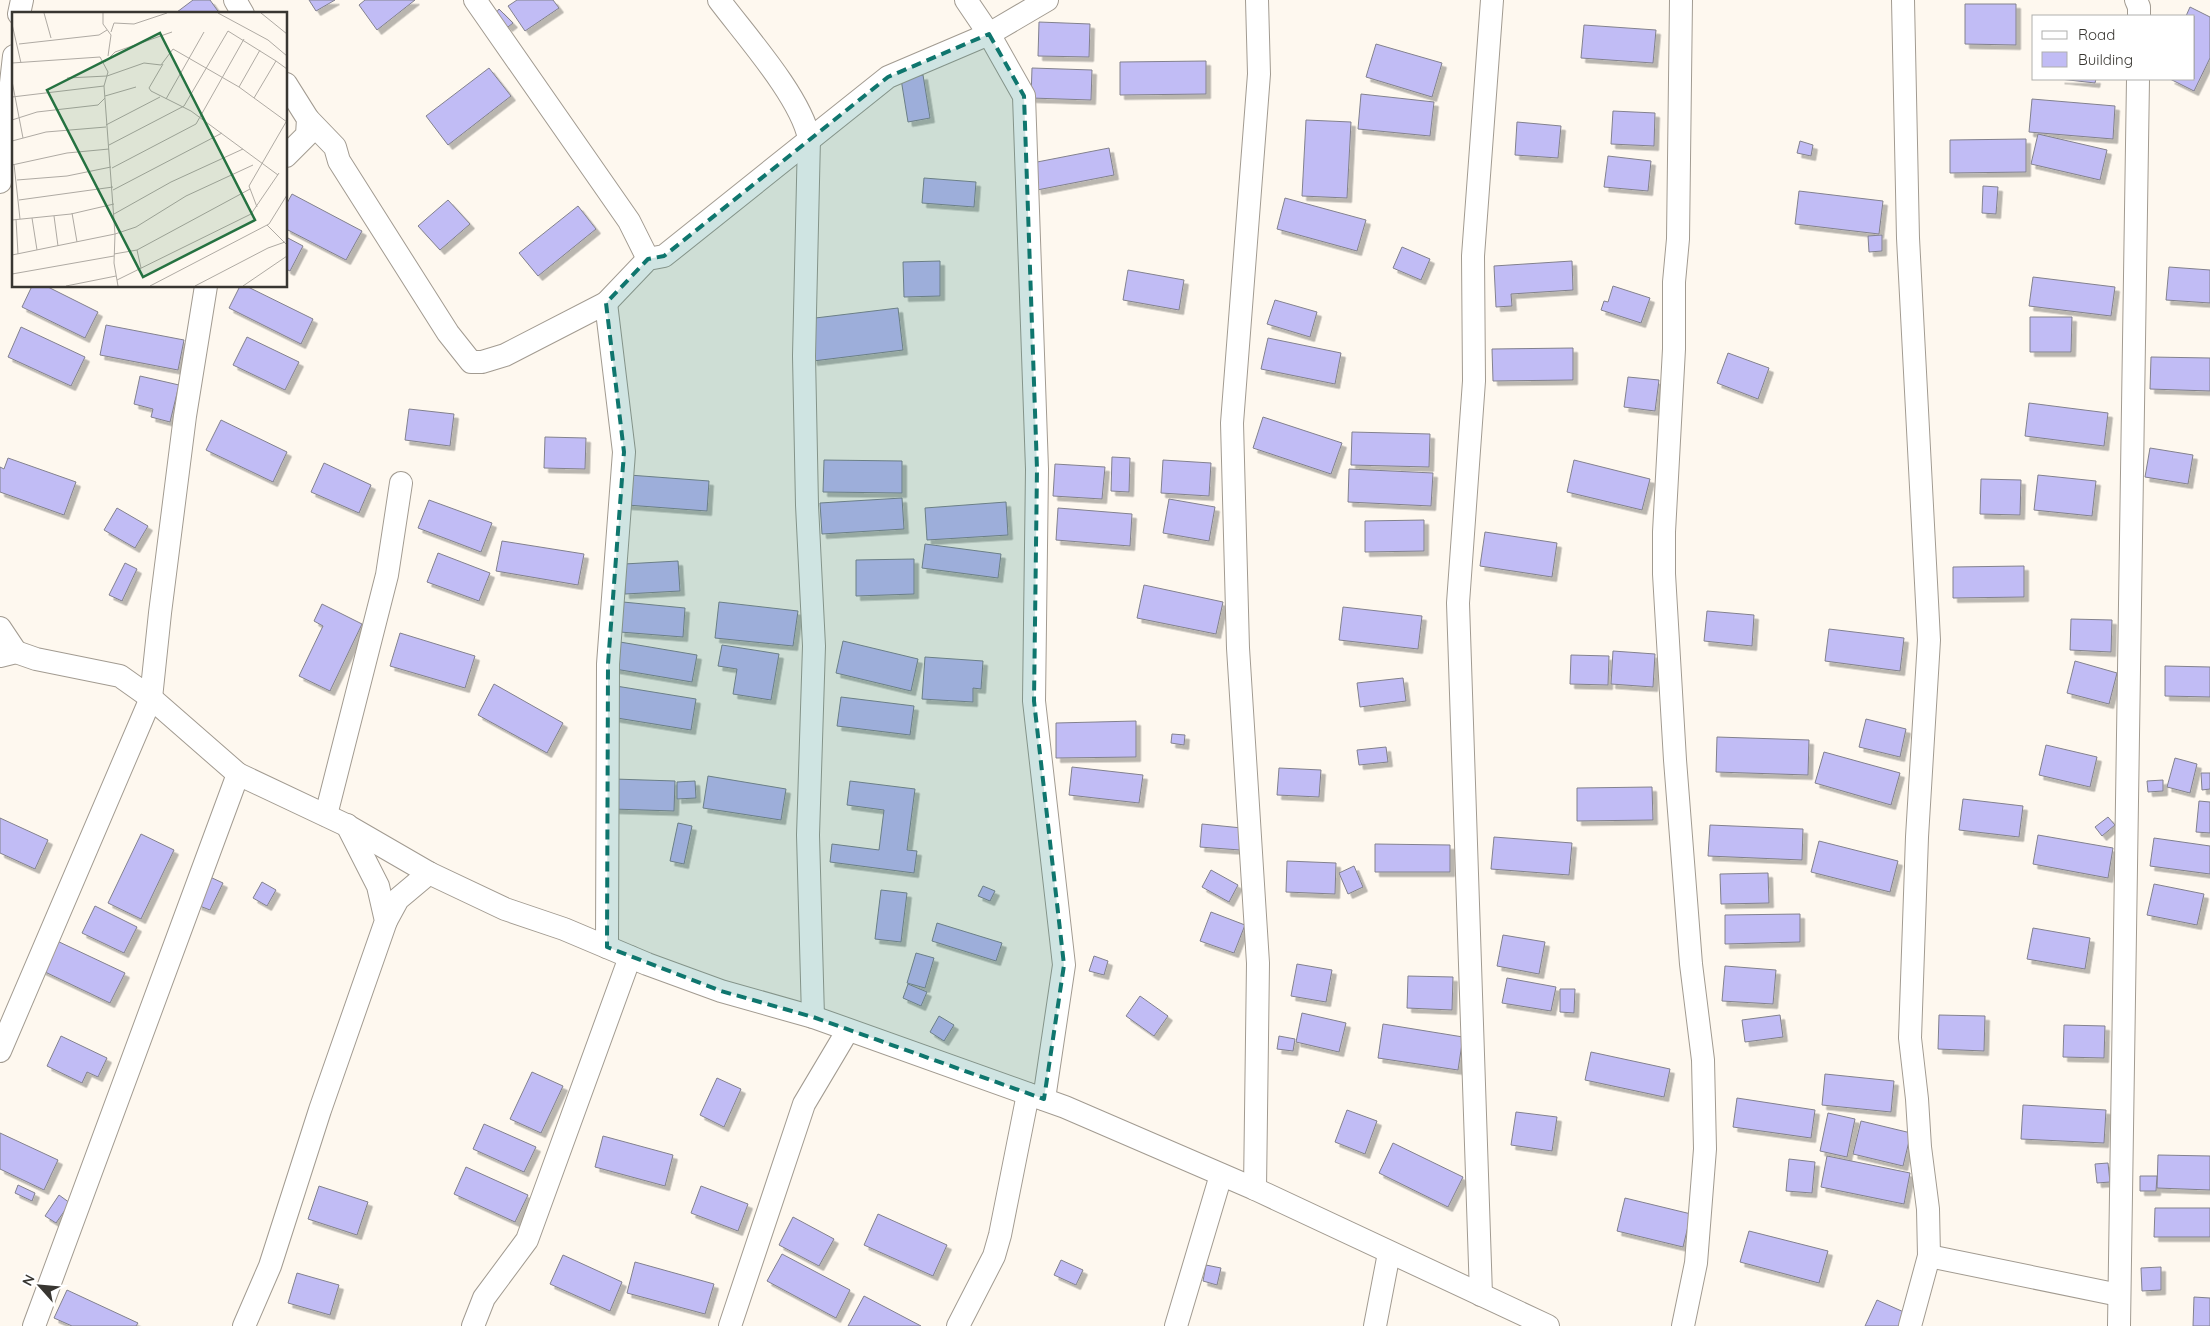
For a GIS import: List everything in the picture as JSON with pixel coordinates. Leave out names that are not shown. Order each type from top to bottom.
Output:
[{"type":"street","points":[[235,0],[242,12]]},
{"type":"street","points":[[475,0],[630,221],[648,259]]},
{"type":"street","points":[[719,0],[785,87],[806,124],[810,138],[804,356],[807,506],[814,646],[808,835],[813,1017]]},
{"type":"street","points":[[958,1326],[994,1256],[1036,1096],[1064,965],[1034,701],[1037,469],[1024,96],[989,34],[966,0]]},
{"type":"street","points":[[288,87],[308,119],[335,146],[339,162],[448,332],[471,362],[482,362],[505,355],[606,304],[648,259],[664,256],[888,77],[989,34],[1047,0]]},
{"type":"street","points":[[1255,1189],[1258,963],[1238,648],[1232,423],[1258,74],[1257,0]]},
{"type":"street","points":[[1481,1295],[1458,603],[1474,381],[1473,256],[1492,0]]},
{"type":"street","points":[[1682,0],[1678,239],[1674,282],[1674,349],[1664,532],[1664,574],[1675,760],[1691,964],[1703,1060],[1705,1148],[1696,1263],[1683,1326]]},
{"type":"street","points":[[1903,0],[1908,238],[1929,640],[1917,837],[1910,1038],[1918,1099],[1920,1147],[1928,1209],[1929,1256],[1910,1326]]},
{"type":"street","points":[[2136,0],[2139,7],[2139,15]]},
{"type":"street","points":[[0,182],[12,74]]},
{"type":"street","points":[[2119,1326],[2138,80]]},
{"type":"street","points":[[288,154],[307,135],[308,119]]},
{"type":"street","points":[[0,1051],[152,698],[160,613],[185,416],[206,288]]},
{"type":"street","points":[[606,304],[624,452],[608,664],[607,947]]},
{"type":"street","points":[[326,816],[387,575],[400,483]]},
{"type":"street","points":[[0,628],[8,654],[120,676],[152,698],[238,774],[346,825],[429,873],[505,909],[564,929],[630,957],[721,991],[813,1017],[1036,1096],[1255,1189],[1548,1326]]},
{"type":"street","points":[[34,1326],[238,774]]},
{"type":"street","points":[[346,825],[378,886],[386,921]]},
{"type":"street","points":[[244,1326],[270,1266],[320,1110],[386,921],[398,899],[429,873]]},
{"type":"street","points":[[472,1326],[484,1298],[527,1240],[630,957]]},
{"type":"street","points":[[730,1326],[804,1104],[848,1030]]},
{"type":"street","points":[[1176,1326],[1221,1175]]},
{"type":"street","points":[[1375,1326],[1390,1253]]},
{"type":"street","points":[[1929,1256],[2119,1295]]},
{"type":"highlighted area","points":[[989,34],[1024,96],[1037,469],[1034,701],[1064,965],[1044,1099],[813,1017],[721,991],[607,947],[608,664],[624,452],[606,303],[648,259],[664,256],[888,77]]},
{"type":"building","points":[[193,0],[210,0],[219,12],[177,12]]},
{"type":"building","points":[[309,0],[335,0],[316,11]]},
{"type":"building","points":[[365,0],[415,0],[377,30],[359,5]]},
{"type":"building","points":[[517,0],[553,0],[559,8],[525,31],[508,6]]},
{"type":"building","points":[[1965,4],[2016,4],[2016,45],[1965,44]]},
{"type":"building","points":[[2190,7],[2210,17],[2210,58],[2194,91],[2172,80],[2195,80],[2195,15],[2186,15]]},
{"type":"building","points":[[499,9],[513,23],[508,27],[495,14]]},
{"type":"building","points":[[1039,22],[1090,24],[1089,57],[1038,56]]},
{"type":"building","points":[[1584,25],[1656,30],[1653,63],[1581,58]]},
{"type":"building","points":[[1376,44],[1442,63],[1432,97],[1366,77]]},
{"type":"building","points":[[1206,61],[1206,94],[1120,95],[1120,62]]},
{"type":"building","points":[[489,68],[511,96],[448,145],[426,116]]},
{"type":"building","points":[[1032,68],[1092,70],[1091,100],[1031,98]]},
{"type":"building","points":[[923,75],[930,118],[908,122],[901,79]]},
{"type":"building","points":[[2069,80],[2096,80],[2095,83]]},
{"type":"building","points":[[1361,94],[1434,102],[1430,136],[1358,129]]},
{"type":"building","points":[[2032,99],[2115,106],[2113,139],[2029,132]]},
{"type":"building","points":[[1613,111],[1655,113],[1654,146],[1611,144]]},
{"type":"building","points":[[1306,120],[1351,122],[1347,198],[1302,196]]},
{"type":"building","points":[[1517,122],[1561,126],[1558,158],[1515,155]]},
{"type":"building","points":[[2038,134],[2107,150],[2100,180],[2031,164]]},
{"type":"building","points":[[2026,139],[2026,172],[1950,173],[1950,140]]},
{"type":"building","points":[[1800,141],[1813,145],[1811,156],[1797,153]]},
{"type":"building","points":[[1109,148],[1114,175],[1037,190],[1032,163]]},
{"type":"building","points":[[1608,156],[1651,161],[1648,191],[1604,187]]},
{"type":"building","points":[[924,178],[976,182],[974,207],[922,203]]},
{"type":"building","points":[[1983,186],[1998,187],[1996,214],[1982,213]]},
{"type":"building","points":[[1799,191],[1883,201],[1879,234],[1795,224]]},
{"type":"building","points":[[292,194],[362,231],[346,260],[288,230],[288,201]]},
{"type":"building","points":[[1285,198],[1366,220],[1357,251],[1277,229]]},
{"type":"building","points":[[448,200],[470,224],[440,250],[418,226]]},
{"type":"building","points":[[578,206],[596,229],[538,276],[519,253]]},
{"type":"building","points":[[1882,235],[1882,251],[1869,252],[1868,236]]},
{"type":"building","points":[[288,238],[303,246],[290,271],[288,270]]},
{"type":"building","points":[[1402,247],[1430,259],[1421,280],[1393,268]]},
{"type":"building","points":[[940,261],[940,296],[904,297],[903,262]]},
{"type":"building","points":[[1572,261],[1573,290],[1511,294],[1512,306],[1496,307],[1494,266]]},
{"type":"building","points":[[2169,267],[2210,270],[2210,303],[2166,300]]},
{"type":"building","points":[[1128,270],[1184,280],[1179,310],[1123,300]]},
{"type":"building","points":[[2033,277],[2115,287],[2111,316],[2029,306]]},
{"type":"building","points":[[1613,286],[1650,298],[1641,323],[1601,310],[1604,301],[1608,302]]},
{"type":"building","points":[[31,288],[50,288],[98,312],[85,338],[22,307]]},
{"type":"building","points":[[239,288],[250,288],[313,319],[301,344],[229,308]]},
{"type":"building","points":[[1275,300],[1317,312],[1310,337],[1267,324]]},
{"type":"building","points":[[898,308],[903,350],[813,361],[807,319]]},
{"type":"building","points":[[2030,317],[2072,317],[2071,352],[2030,352]]},
{"type":"building","points":[[106,325],[184,340],[178,370],[100,355]]},
{"type":"building","points":[[21,327],[85,357],[71,386],[8,357]]},
{"type":"building","points":[[247,337],[299,362],[285,390],[233,365]]},
{"type":"building","points":[[1268,338],[1341,353],[1335,384],[1261,369]]},
{"type":"building","points":[[1573,348],[1573,380],[1493,381],[1492,349]]},
{"type":"building","points":[[1728,353],[1769,368],[1758,399],[1717,383]]},
{"type":"building","points":[[2151,357],[2210,358],[2210,391],[2150,389]]},
{"type":"building","points":[[140,376],[179,385],[170,422],[151,417],[153,409],[134,404]]},
{"type":"building","points":[[1628,377],[1659,380],[1655,411],[1624,407]]},
{"type":"building","points":[[2029,403],[2108,413],[2104,446],[2025,436]]},
{"type":"building","points":[[409,409],[454,414],[450,446],[405,440]]},
{"type":"building","points":[[1263,417],[1342,443],[1331,474],[1253,448]]},
{"type":"building","points":[[221,420],[287,452],[273,482],[206,450]]},
{"type":"building","points":[[1352,432],[1430,434],[1429,467],[1351,465]]},
{"type":"building","points":[[545,437],[586,438],[585,469],[544,468]]},
{"type":"building","points":[[2150,448],[2193,455],[2188,484],[2145,477]]},
{"type":"building","points":[[1112,457],[1130,458],[1129,492],[1111,491]]},
{"type":"building","points":[[8,458],[76,482],[64,515],[0,492],[0,467],[4,469]]},
{"type":"building","points":[[824,460],[902,461],[902,493],[823,492]]},
{"type":"building","points":[[1163,460],[1211,463],[1209,496],[1161,493]]},
{"type":"building","points":[[1574,460],[1650,479],[1642,510],[1567,492]]},
{"type":"building","points":[[324,463],[371,485],[359,513],[311,492]]},
{"type":"building","points":[[1055,464],[1105,467],[1102,499],[1053,496]]},
{"type":"building","points":[[1349,469],[1433,473],[1431,506],[1348,502]]},
{"type":"building","points":[[629,475],[709,481],[707,511],[627,505]]},
{"type":"building","points":[[2038,475],[2096,481],[2092,516],[2034,510]]},
{"type":"building","points":[[1981,479],[2021,480],[2020,515],[1980,514]]},
{"type":"building","points":[[902,498],[904,529],[822,534],[820,503]]},
{"type":"building","points":[[1169,499],[1215,507],[1209,541],[1163,533]]},
{"type":"building","points":[[429,500],[492,523],[481,552],[418,528]]},
{"type":"building","points":[[1006,502],[1008,535],[927,540],[925,508]]},
{"type":"building","points":[[117,508],[148,526],[135,548],[104,530]]},
{"type":"building","points":[[1058,508],[1132,514],[1130,546],[1056,540]]},
{"type":"building","points":[[1424,520],[1424,551],[1365,552],[1365,521]]},
{"type":"building","points":[[1485,532],[1557,543],[1552,577],[1480,566]]},
{"type":"building","points":[[502,541],[584,554],[578,585],[496,571]]},
{"type":"building","points":[[925,544],[1001,554],[998,578],[922,568]]},
{"type":"building","points":[[438,553],[490,573],[479,601],[427,582]]},
{"type":"building","points":[[914,559],[914,594],[856,596],[856,560]]},
{"type":"building","points":[[678,561],[680,591],[625,594],[624,564]]},
{"type":"building","points":[[125,563],[137,569],[122,601],[109,595]]},
{"type":"building","points":[[2024,566],[2024,597],[1953,598],[1953,567]]},
{"type":"building","points":[[1144,585],[1223,602],[1216,634],[1137,618]]},
{"type":"building","points":[[623,602],[685,608],[683,637],[620,632]]},
{"type":"building","points":[[719,602],[798,611],[793,646],[715,638]]},
{"type":"building","points":[[322,604],[362,624],[330,691],[299,676],[323,626],[314,621]]},
{"type":"building","points":[[1343,607],[1422,616],[1418,649],[1339,640]]},
{"type":"building","points":[[1707,611],[1754,615],[1752,646],[1704,641]]},
{"type":"building","points":[[2071,619],[2112,620],[2111,652],[2070,650]]},
{"type":"building","points":[[1829,629],[1904,638],[1900,671],[1825,661]]},
{"type":"building","points":[[400,633],[475,656],[465,688],[390,666]]},
{"type":"building","points":[[843,641],[918,659],[911,691],[836,673]]},
{"type":"building","points":[[620,642],[697,655],[692,682],[615,669]]},
{"type":"building","points":[[722,645],[779,654],[771,700],[733,694],[737,669],[718,666]]},
{"type":"building","points":[[1613,651],[1655,654],[1653,687],[1611,684]]},
{"type":"building","points":[[1571,655],[1609,656],[1608,685],[1570,684]]},
{"type":"building","points":[[925,657],[983,661],[981,689],[973,688],[973,702],[922,699]]},
{"type":"building","points":[[2075,661],[2117,673],[2109,704],[2067,693]]},
{"type":"building","points":[[2165,666],[2210,667],[2210,697],[2165,696]]},
{"type":"building","points":[[1403,678],[1406,701],[1360,707],[1357,683]]},
{"type":"building","points":[[494,684],[563,723],[547,753],[478,715]]},
{"type":"building","points":[[616,686],[696,699],[691,730],[611,717]]},
{"type":"building","points":[[841,697],[914,706],[910,735],[837,726]]},
{"type":"building","points":[[1866,719],[1906,729],[1900,757],[1859,747]]},
{"type":"building","points":[[1136,721],[1136,757],[1056,758],[1056,723]]},
{"type":"building","points":[[1172,734],[1185,735],[1184,745],[1171,743]]},
{"type":"building","points":[[1717,737],[1809,740],[1808,775],[1716,772]]},
{"type":"building","points":[[2046,745],[2097,757],[2090,787],[2039,775]]},
{"type":"building","points":[[1386,747],[1388,762],[1359,765],[1357,750]]},
{"type":"building","points":[[1824,752],[1900,773],[1891,805],[1815,783]]},
{"type":"building","points":[[2175,758],[2197,764],[2190,793],[2167,787]]},
{"type":"building","points":[[1072,767],[1143,775],[1139,803],[1069,795]]},
{"type":"building","points":[[1279,768],[1321,770],[1319,797],[1277,795]]},
{"type":"building","points":[[2201,773],[2210,773],[2210,789],[2202,790]]},
{"type":"building","points":[[708,776],[786,789],[781,820],[703,808]]},
{"type":"building","points":[[614,779],[675,781],[674,811],[613,809]]},
{"type":"building","points":[[2163,780],[2163,791],[2148,792],[2147,781]]},
{"type":"building","points":[[695,781],[696,798],[677,799],[677,782]]},
{"type":"building","points":[[850,781],[915,789],[907,850],[917,851],[914,873],[830,862],[832,844],[879,850],[884,810],[847,805]]},
{"type":"building","points":[[1652,787],[1653,820],[1577,821],[1577,788]]},
{"type":"building","points":[[1963,799],[2023,806],[2019,837],[1959,830]]},
{"type":"building","points":[[2199,801],[2210,802],[2210,833],[2196,832]]},
{"type":"building","points":[[2108,817],[2115,825],[2102,836],[2095,827]]},
{"type":"building","points":[[0,818],[48,840],[35,869],[0,853]]},
{"type":"building","points":[[678,823],[692,826],[684,864],[670,861]]},
{"type":"building","points":[[1202,824],[1242,828],[1240,850],[1200,847]]},
{"type":"building","points":[[1710,825],[1803,829],[1802,860],[1708,856]]},
{"type":"building","points":[[141,834],[174,850],[141,919],[108,903]]},
{"type":"building","points":[[2038,835],[2113,848],[2108,878],[2033,864]]},
{"type":"building","points":[[1494,837],[1572,843],[1569,875],[1491,869]]},
{"type":"building","points":[[2154,838],[2210,846],[2210,874],[2150,866]]},
{"type":"building","points":[[1819,841],[1898,861],[1890,892],[1811,872]]},
{"type":"building","points":[[1375,844],[1450,845],[1450,872],[1375,872]]},
{"type":"building","points":[[1287,861],[1336,863],[1335,894],[1286,892]]},
{"type":"building","points":[[1354,866],[1363,887],[1348,894],[1339,873]]},
{"type":"building","points":[[1211,870],[1238,885],[1229,902],[1202,887]]},
{"type":"building","points":[[1768,873],[1769,903],[1721,904],[1720,874]]},
{"type":"building","points":[[210,877],[223,883],[210,910],[197,905]]},
{"type":"building","points":[[262,882],[276,890],[267,906],[253,898]]},
{"type":"building","points":[[2154,884],[2204,894],[2197,925],[2147,915]]},
{"type":"building","points":[[983,886],[995,891],[990,901],[978,896]]},
{"type":"building","points":[[881,890],[907,893],[901,942],[875,939]]},
{"type":"building","points":[[95,906],[137,927],[124,953],[82,933]]},
{"type":"building","points":[[1211,912],[1245,925],[1234,953],[1200,941]]},
{"type":"building","points":[[1800,914],[1800,942],[1725,944],[1725,915]]},
{"type":"building","points":[[937,923],[1002,943],[996,961],[932,941]]},
{"type":"building","points":[[2033,928],[2090,938],[2085,969],[2027,959]]},
{"type":"building","points":[[1503,935],[1545,942],[1539,974],[1497,966]]},
{"type":"building","points":[[55,940],[125,973],[110,1003],[41,970]]},
{"type":"building","points":[[916,953],[934,958],[925,988],[907,983]]},
{"type":"building","points":[[1094,956],[1108,961],[1104,975],[1089,971]]},
{"type":"building","points":[[1297,964],[1332,970],[1326,1002],[1291,996]]},
{"type":"building","points":[[1725,966],[1776,970],[1773,1004],[1722,1001]]},
{"type":"building","points":[[1408,976],[1453,977],[1452,1010],[1407,1008]]},
{"type":"building","points":[[1507,978],[1556,987],[1551,1011],[1502,1003]]},
{"type":"building","points":[[908,984],[927,992],[921,1006],[903,998]]},
{"type":"building","points":[[1560,989],[1575,989],[1574,1013],[1560,1012]]},
{"type":"building","points":[[1140,996],[1168,1016],[1154,1036],[1126,1016]]},
{"type":"building","points":[[1302,1013],[1346,1023],[1339,1052],[1296,1042]]},
{"type":"building","points":[[1780,1015],[1783,1037],[1745,1042],[1742,1020]]},
{"type":"building","points":[[1939,1015],[1985,1016],[1984,1051],[1938,1049]]},
{"type":"building","points":[[939,1016],[954,1025],[944,1041],[930,1032]]},
{"type":"building","points":[[1383,1024],[1463,1037],[1458,1070],[1378,1058]]},
{"type":"building","points":[[2064,1025],[2105,1026],[2104,1058],[2063,1057]]},
{"type":"building","points":[[61,1036],[107,1058],[98,1077],[87,1072],[82,1083],[47,1066]]},
{"type":"building","points":[[1279,1036],[1295,1039],[1293,1051],[1277,1049]]},
{"type":"building","points":[[1591,1052],[1670,1069],[1664,1097],[1585,1080]]},
{"type":"building","points":[[532,1072],[563,1086],[541,1133],[510,1119]]},
{"type":"building","points":[[1825,1074],[1894,1081],[1891,1112],[1822,1105]]},
{"type":"building","points":[[717,1078],[741,1089],[724,1127],[700,1115]]},
{"type":"building","points":[[1737,1098],[1815,1110],[1811,1138],[1733,1127]]},
{"type":"building","points":[[2023,1105],[2106,1110],[2104,1143],[2021,1139]]},
{"type":"building","points":[[1347,1110],[1377,1121],[1365,1154],[1335,1142]]},
{"type":"building","points":[[1516,1112],[1557,1117],[1552,1151],[1511,1145]]},
{"type":"building","points":[[1828,1113],[1855,1119],[1847,1157],[1820,1151]]},
{"type":"building","points":[[1861,1121],[1911,1133],[1903,1166],[1853,1154]]},
{"type":"building","points":[[484,1124],[536,1147],[524,1172],[473,1149]]},
{"type":"building","points":[[0,1133],[58,1160],[44,1190],[0,1169]]},
{"type":"building","points":[[603,1136],[673,1155],[665,1186],[595,1167]]},
{"type":"building","points":[[1393,1143],[1463,1177],[1448,1207],[1379,1173]]},
{"type":"building","points":[[2158,1155],[2210,1156],[2210,1190],[2157,1188]]},
{"type":"building","points":[[1827,1156],[1910,1173],[1904,1204],[1821,1187]]},
{"type":"building","points":[[1789,1159],[1815,1162],[1812,1193],[1786,1191]]},
{"type":"building","points":[[2108,1163],[2110,1182],[2097,1183],[2095,1164]]},
{"type":"building","points":[[466,1167],[528,1195],[515,1222],[454,1194]]},
{"type":"building","points":[[2140,1176],[2157,1176],[2156,1191],[2140,1191]]},
{"type":"building","points":[[18,1185],[35,1193],[32,1201],[15,1193]]},
{"type":"building","points":[[319,1186],[368,1202],[357,1235],[308,1219]]},
{"type":"building","points":[[701,1186],[748,1204],[738,1231],[691,1213]]},
{"type":"building","points":[[59,1195],[70,1203],[56,1223],[45,1216]]},
{"type":"building","points":[[1625,1198],[1691,1214],[1683,1247],[1617,1231]]},
{"type":"building","points":[[2155,1208],[2210,1208],[2210,1237],[2154,1237]]},
{"type":"building","points":[[878,1214],[947,1245],[933,1276],[864,1245]]},
{"type":"building","points":[[793,1217],[834,1239],[819,1266],[779,1245]]},
{"type":"building","points":[[1749,1231],[1828,1251],[1819,1283],[1740,1262]]},
{"type":"building","points":[[782,1254],[850,1290],[836,1318],[767,1281]]},
{"type":"building","points":[[563,1255],[622,1282],[610,1311],[550,1284]]},
{"type":"building","points":[[1061,1260],[1083,1270],[1076,1285],[1054,1275]]},
{"type":"building","points":[[635,1262],[714,1284],[705,1314],[627,1293]]},
{"type":"building","points":[[1206,1265],[1221,1268],[1217,1285],[1203,1281]]},
{"type":"building","points":[[2161,1267],[2161,1290],[2142,1291],[2141,1268]]},
{"type":"building","points":[[297,1273],[339,1285],[330,1315],[288,1303]]},
{"type":"building","points":[[67,1290],[138,1323],[136,1326],[72,1326],[54,1318]]},
{"type":"building","points":[[864,1296],[921,1326],[848,1326]]},
{"type":"building","points":[[2194,1297],[2210,1298],[2210,1326],[2193,1326]]},
{"type":"building","points":[[1877,1300],[1906,1313],[1899,1326],[1865,1326]]}]
